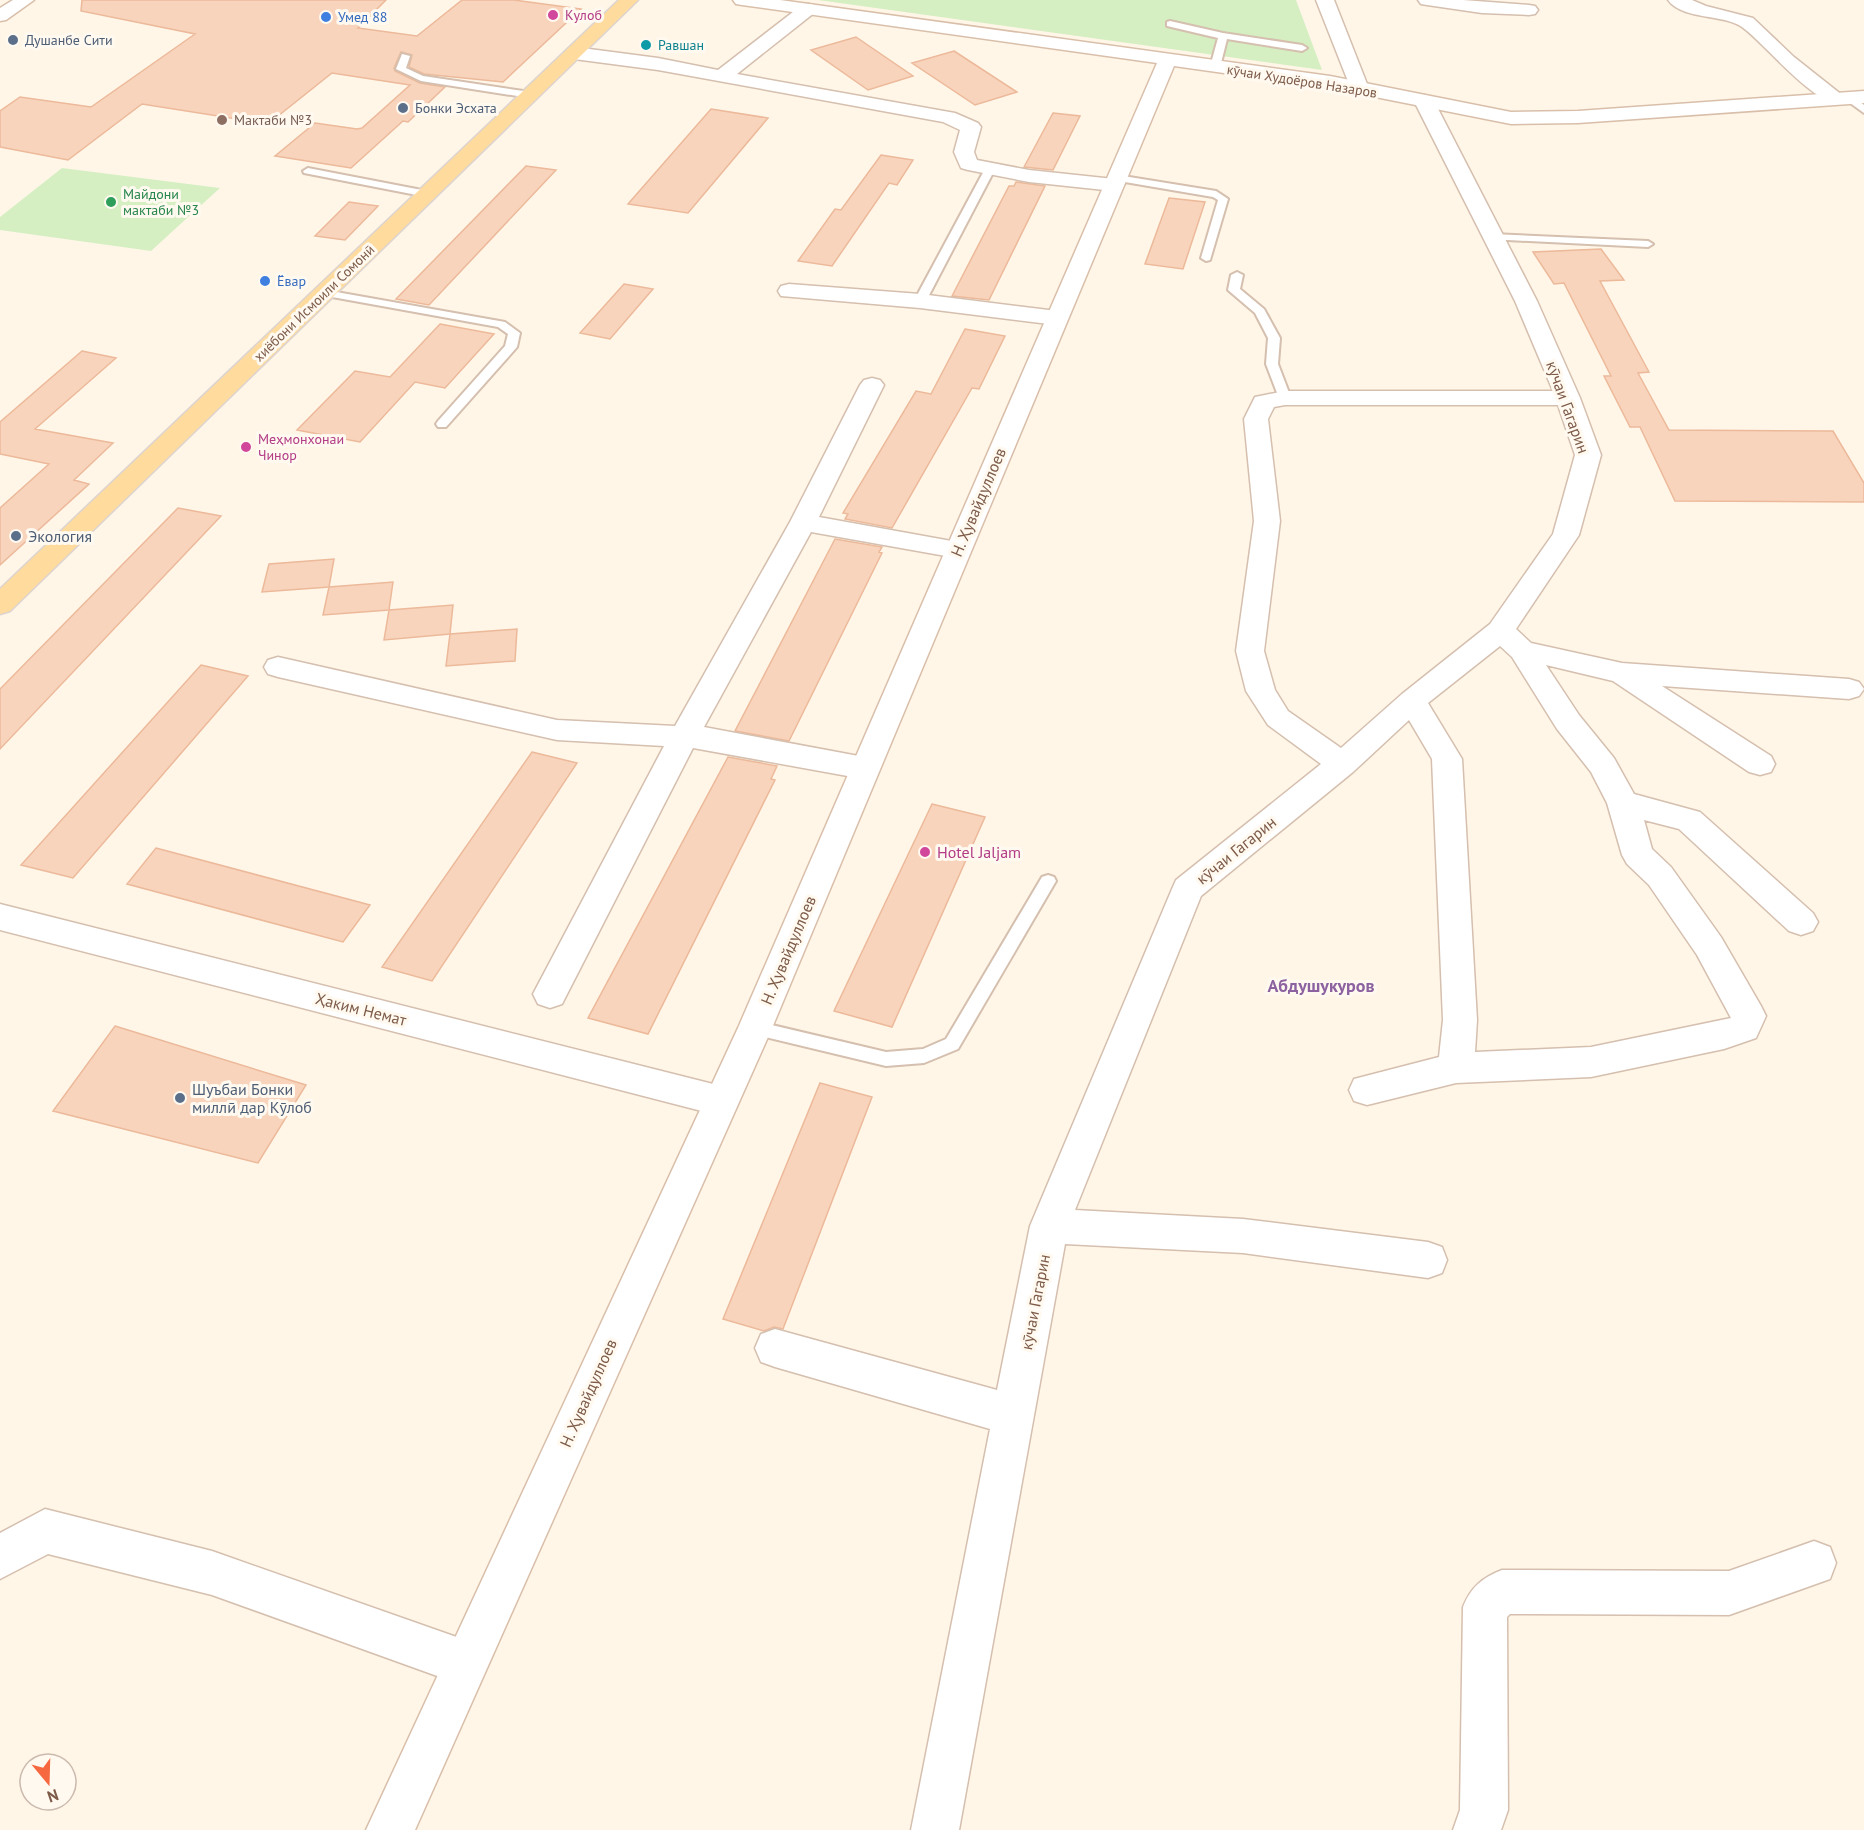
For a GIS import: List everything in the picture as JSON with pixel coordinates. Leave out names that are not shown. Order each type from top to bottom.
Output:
[{"type":"main road","name":"хиёбони Исмоили Сомонӣ","points":[[0,606],[629,0]]},
{"type":"street","points":[[0,16],[25,0]]},
{"type":"street","name":"кӯчаи Худоёров Назаров","points":[[742,0],[1330,82],[1511,118],[1578,117],[1850,98]]},
{"type":"street","points":[[1325,0],[1360,89]]},
{"type":"street","points":[[1427,0],[1482,8],[1529,10]]},
{"type":"street","points":[[1677,0],[1700,10],[1746,22],[1787,61],[1850,98]]},
{"type":"street","points":[[721,77],[808,9]]},
{"type":"street","points":[[574,53],[658,64],[962,121],[971,127],[964,152],[968,164],[1029,176],[1115,182]]},
{"type":"street","name":"Н. Ҳувайдуллоев","points":[[390,1830],[755,1028],[1167,61]]},
{"type":"street","name":"кӯчаи Гагарин","points":[[935,1830],[1049,1226],[1188,889],[1342,764],[1412,701],[1511,641],[1566,535],[1588,455],[1568,398],[1526,301],[1424,101]]},
{"type":"street","points":[[789,291],[920,301],[1057,318]]},
{"type":"street","points":[[550,994],[684,737],[803,522],[872,385]]},
{"type":"street","points":[[1342,764],[1278,718],[1261,691],[1250,651],[1267,521],[1256,419],[1264,402],[1286,398],[1568,398]]},
{"type":"street","points":[[803,522],[957,550]]},
{"type":"street","points":[[1511,641],[1622,673],[1849,689]]},
{"type":"street","points":[[1367,1090],[1456,1068],[1592,1062],[1714,1037],[1744,1028],[1749,1016],[1709,946],[1660,876],[1638,855],[1623,803],[1603,766],[1568,722],[1511,641]]},
{"type":"street","points":[[278,667],[557,730],[706,738],[864,768]]},
{"type":"street","points":[[1622,673],[1760,764]]},
{"type":"street","points":[[1412,701],[1447,759],[1460,1009],[1456,1068]]},
{"type":"street","points":[[1623,803],[1689,820],[1801,922]]},
{"type":"street","name":"Ҳаким Немат","points":[[0,917],[721,1101]]},
{"type":"street","points":[[1049,1226],[1243,1236],[1428,1260]]},
{"type":"street","points":[[775,1348],[1013,1415]]},
{"type":"street","points":[[0,1557],[45,1531],[212,1574],[465,1663]]},
{"type":"street","points":[[1477,1830],[1484,1810],[1485,1607],[1502,1592],[1729,1593],[1814,1563]]},
{"type":"lane","points":[[1170,24],[1223,36],[1302,48]]},
{"type":"lane","points":[[1215,67],[1223,36]]},
{"type":"lane","points":[[405,56],[401,69],[422,78],[530,95]]},
{"type":"lane","points":[[1850,98],[1864,110]]},
{"type":"lane","points":[[920,301],[990,169]]},
{"type":"lane","points":[[308,171],[427,194]]},
{"type":"lane","points":[[1115,182],[1216,194],[1223,200],[1206,258]]},
{"type":"lane","points":[[1492,237],[1648,244]]},
{"type":"lane","points":[[1237,275],[1234,290],[1260,311],[1274,338],[1272,364],[1286,398]]},
{"type":"lane","points":[[325,292],[501,324],[514,333],[511,346],[442,424]]},
{"type":"lane","points":[[755,1028],[886,1059],[924,1056],[952,1044],[1048,881]]},
{"type":"green space","points":[[818,0],[1296,0],[1322,70]]},
{"type":"green space","name":"Майдони мактаби №3","points":[[62,168],[220,188],[151,251],[0,230],[0,217]]},
{"type":"building","points":[[82,0],[386,0],[358,28],[417,36],[462,0],[514,0],[581,9],[503,82],[424,74],[409,67],[412,55],[401,52],[394,68],[395,71],[420,83],[445,87],[408,122],[403,121],[351,168],[275,156],[315,123],[362,128],[410,85],[332,73],[268,124],[142,104],[68,160],[0,147],[0,111],[20,97],[91,107],[195,34],[81,11]]},
{"type":"building","points":[[856,37],[913,76],[868,90],[811,50]]},
{"type":"building","points":[[954,51],[1017,92],[975,105],[912,63]]},
{"type":"building","points":[[711,109],[768,118],[688,213],[628,204]]},
{"type":"building","points":[[1053,113],[1080,116],[1053,170],[1024,167]]},
{"type":"building","points":[[881,155],[913,160],[897,185],[889,183],[832,266],[798,261],[835,209],[841,210]]},
{"type":"building","points":[[526,166],[556,170],[429,305],[396,299]]},
{"type":"building","points":[[1016,182],[1045,186],[989,300],[952,296],[1009,186],[1014,186]]},
{"type":"building","points":[[1169,198],[1205,202],[1183,269],[1145,264]]},
{"type":"building","points":[[349,202],[378,206],[345,240],[315,236]]},
{"type":"building","points":[[1601,249],[1624,280],[1600,281],[1649,372],[1638,373],[1669,430],[1833,431],[1864,483],[1864,502],[1675,501],[1640,427],[1630,427],[1604,376],[1611,376],[1564,283],[1554,284],[1533,252]]},
{"type":"building","points":[[624,284],[653,289],[610,339],[580,333]]},
{"type":"building","points":[[440,324],[494,334],[445,388],[415,382],[360,442],[297,430],[355,371],[390,377]]},
{"type":"building","points":[[965,329],[1005,336],[979,389],[972,388],[892,528],[845,519],[848,514],[843,513],[916,391],[931,394]]},
{"type":"building","points":[[82,351],[116,358],[35,429],[113,443],[74,480],[89,484],[0,565],[0,508],[49,464],[0,454],[0,422]]},
{"type":"building","points":[[178,508],[221,516],[0,749],[0,689]]},
{"type":"building","points":[[835,539],[882,547],[879,552],[882,553],[789,741],[735,731]]},
{"type":"building","points":[[334,559],[329,587],[262,592],[269,564]]},
{"type":"building","points":[[393,582],[389,610],[323,615],[329,587]]},
{"type":"building","points":[[453,605],[450,634],[384,640],[389,610]]},
{"type":"building","points":[[517,629],[515,661],[446,666],[450,634]]},
{"type":"building","points":[[201,665],[248,676],[73,878],[21,865]]},
{"type":"building","points":[[532,752],[577,763],[432,981],[382,967]]},
{"type":"building","points":[[728,757],[777,766],[771,779],[775,780],[648,1034],[588,1018]]},
{"type":"building","points":[[932,804],[985,817],[892,1027],[834,1011]]},
{"type":"building","points":[[156,848],[370,905],[343,942],[127,884]]},
{"type":"building","name":"Шуъбаи Бонки миллӣ дар Кӯлоб","points":[[115,1026],[306,1085],[258,1163],[53,1111]]},
{"type":"building","points":[[820,1083],[872,1097],[783,1329],[774,1327],[764,1331],[723,1319]]},
{"type":"place","name":"Кулоб","points":[[553,15]]},
{"type":"place","name":"Умед 88","points":[[326,17]]},
{"type":"place","name":"Душанбе Сити","points":[[13,40]]},
{"type":"place","name":"Равшан","points":[[646,45]]},
{"type":"place","name":"Бонки Эсхата","points":[[403,108]]},
{"type":"place","name":"Мактаби №3","points":[[222,120]]},
{"type":"place","name":"Майдони мактаби №3","points":[[111,202]]},
{"type":"place","name":"Ёвар","points":[[265,281]]},
{"type":"place","name":"Меҳмонхонаи Чинор","points":[[246,447]]},
{"type":"place","name":"Экология","points":[[16,536]]},
{"type":"place","name":"Hotel Jaljam","points":[[925,852]]},
{"type":"place","name":"Шуъбаи Бонки миллӣ дар Кӯлоб","points":[[180,1098]]},
{"type":"district","name":"Абдушукуров","points":[[1321,985]]}]
